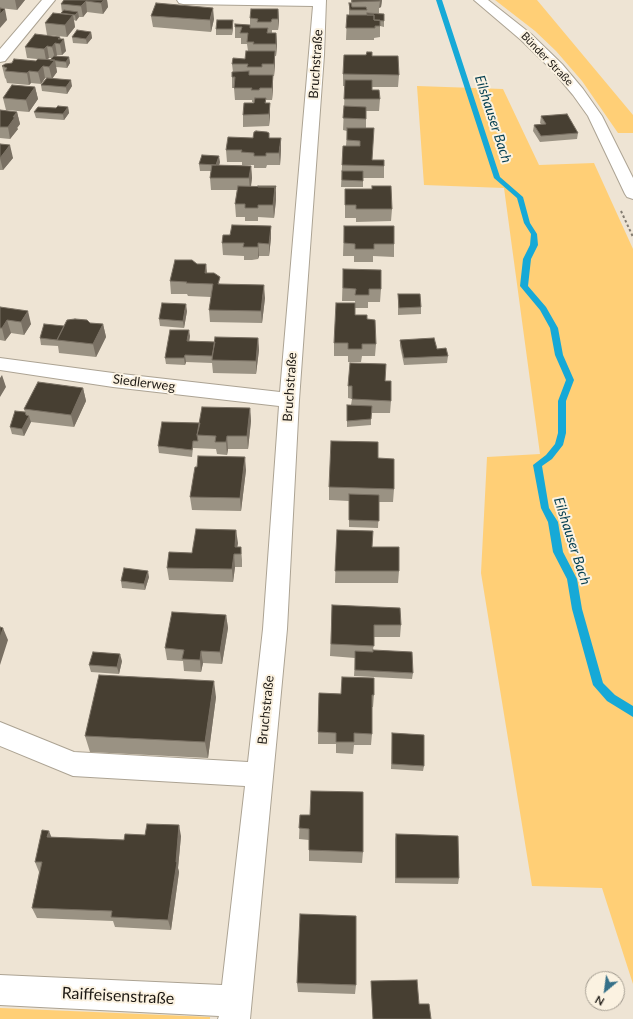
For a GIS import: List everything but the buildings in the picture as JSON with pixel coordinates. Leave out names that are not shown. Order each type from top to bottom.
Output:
[{"type":"street","points":[[0,58],[49,0]]},
{"type":"street","points":[[182,0],[241,2],[319,1]]},
{"type":"street","name":"Bünder Straße","points":[[480,0],[526,37],[557,67],[578,92],[595,116],[633,194]]},
{"type":"street","name":"Bruchstraße","points":[[235,1010],[275,629],[289,400],[318,55],[319,1]]},
{"type":"street","name":"Siedlerweg","points":[[0,364],[113,380],[289,400]]},
{"type":"street","points":[[0,734],[73,764],[259,775]]},
{"type":"street","name":"Raiffeisenstraße","points":[[0,990],[235,1010]]},
{"type":"path","points":[[620,209],[633,237]]},
{"type":"shaded area","points":[[495,0],[537,0],[633,115],[633,133],[618,133],[582,81],[556,51],[535,31]]},
{"type":"shaded area","points":[[417,86],[503,89],[539,165],[594,163],[633,249],[633,984],[602,888],[532,886],[481,573],[487,457],[540,454],[504,188],[424,185]]},
{"type":"shaded area","points":[[0,1008],[210,1017],[210,1019],[0,1019]]},
{"type":"waterway","name":"Eilshauser Bach","points":[[439,0],[497,178],[520,197],[527,223],[534,234],[534,245],[527,259],[524,286],[543,309],[554,328],[559,355],[570,380],[562,401],[562,433],[559,445],[549,457],[537,465],[545,508],[553,522],[558,552],[572,579],[577,609],[598,685],[611,698],[633,712]]}]
